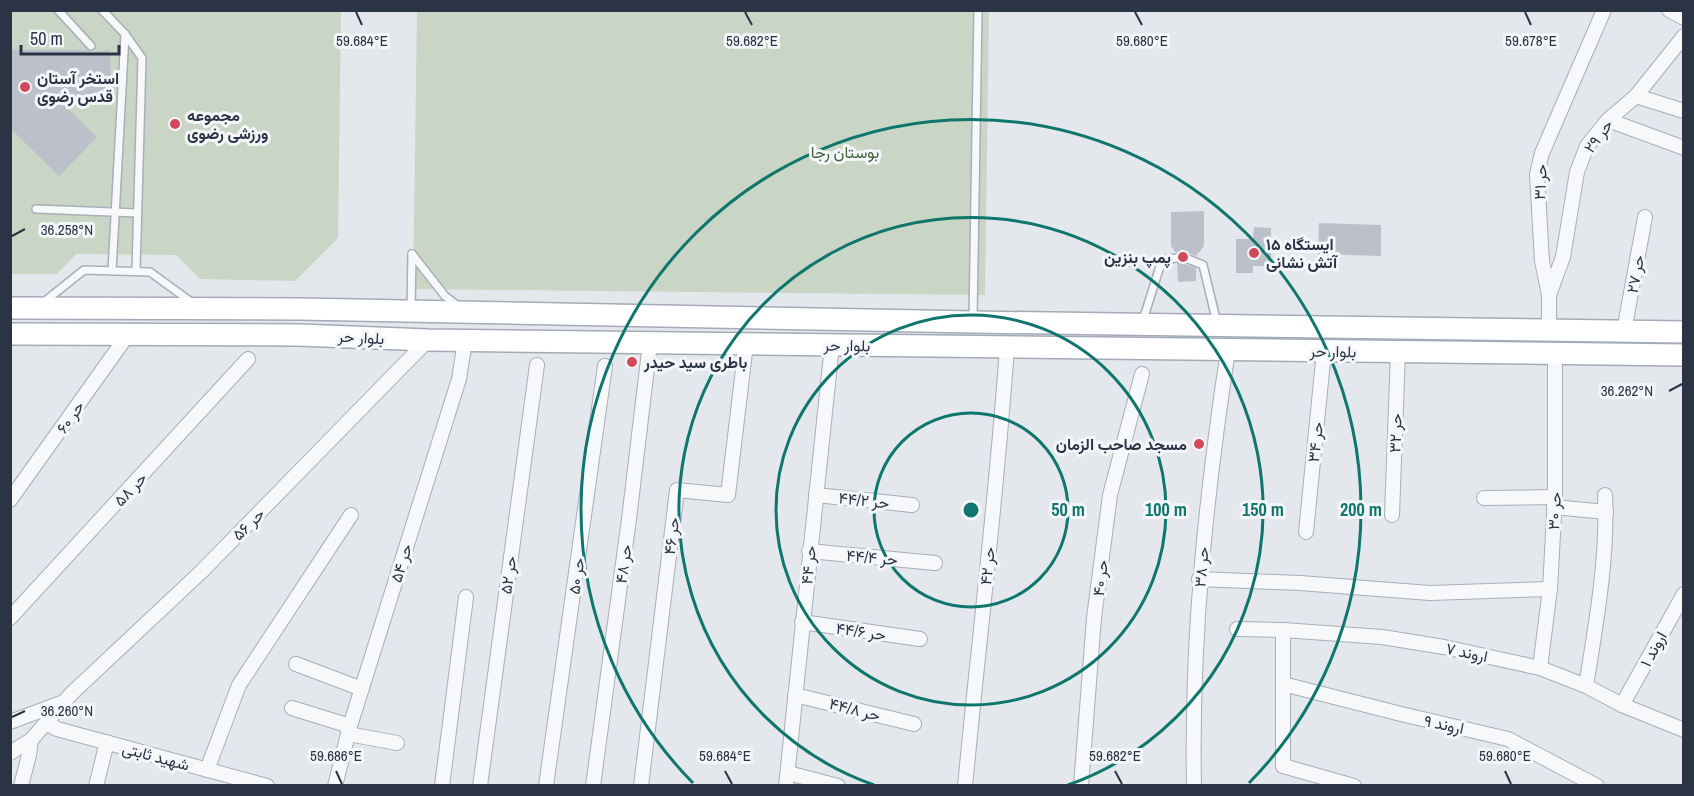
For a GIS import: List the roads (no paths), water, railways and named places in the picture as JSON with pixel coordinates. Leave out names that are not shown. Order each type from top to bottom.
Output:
[{"type":"main road","name":"بلوار حر","points":[[10,308],[300,309],[973,322],[1683,332]]},
{"type":"main road","points":[[299,335],[300,309]]},
{"type":"main road","name":"بلوار حر","points":[[10,334],[299,335],[465,341],[1683,355]]},
{"type":"street","name":"حر ۳۱","points":[[1548,330],[1549,295],[1542,261],[1537,174],[1542,153],[1604,10]]},
{"type":"street","points":[[1669,10],[1683,18]]},
{"type":"street","name":"حر ۲۹","points":[[1549,295],[1563,257],[1577,172],[1587,146],[1608,120],[1636,96],[1683,36]]},
{"type":"street","points":[[1636,96],[1683,111]]},
{"type":"street","points":[[1608,120],[1683,148]]},
{"type":"street","name":"حر ۲۷","points":[[1624,331],[1645,217]]},
{"type":"street","name":"حر ۶۰","points":[[10,500],[129,333]]},
{"type":"street","name":"حر ۵۶","points":[[10,753],[31,740],[63,703],[202,571],[428,340]]},
{"type":"street","name":"حر ۵۴","points":[[335,786],[349,730],[459,379],[465,341]]},
{"type":"street","name":"حر ۴۸","points":[[593,786],[650,343]]},
{"type":"street","name":"حر ۴۶","points":[[640,786],[677,490],[728,495],[746,344]]},
{"type":"street","name":"حر ۴۴","points":[[787,779],[832,345]]},
{"type":"street","name":"حر ۴۲","points":[[965,786],[978,640],[1000,451],[1007,347]]},
{"type":"street","name":"حر ۳۸","points":[[1194,786],[1199,579],[1212,452],[1228,350]]},
{"type":"street","name":"حر ۳۴","points":[[1306,532],[1324,351]]},
{"type":"street","name":"حر ۳۲","points":[[1392,515],[1398,352]]},
{"type":"street","name":"حر ۳۰","points":[[1540,668],[1550,589],[1554,502],[1555,353]]},
{"type":"street","name":"حر ۵۸","points":[[10,618],[248,359]]},
{"type":"street","name":"حر ۵۲","points":[[480,786],[537,364]]},
{"type":"street","name":"حر ۵۰","points":[[546,786],[605,366]]},
{"type":"street","name":"حر ۴۰","points":[[1081,786],[1094,618],[1110,495],[1142,374]]},
{"type":"street","name":"حر ۴۴/۲","points":[[816,495],[912,505]]},
{"type":"street","points":[[1586,686],[1598,614],[1606,512],[1605,495]]},
{"type":"street","points":[[1484,498],[1554,502],[1606,512]]},
{"type":"street","points":[[214,776],[239,685],[351,515]]},
{"type":"street","name":"حر ۴۴/۴","points":[[810,551],[935,563]]},
{"type":"street","points":[[1199,579],[1300,583],[1430,593],[1550,589]]},
{"type":"street","name":"اروند ۱","points":[[1622,705],[1683,594]]},
{"type":"street","points":[[442,786],[466,597]]},
{"type":"street","name":"حر ۴۴/۶","points":[[802,622],[920,639]]},
{"type":"street","name":"اروند ۷","points":[[1238,629],[1382,637],[1540,668],[1683,730]]},
{"type":"street","points":[[1283,630],[1283,766],[1354,786]]},
{"type":"street","points":[[296,664],[362,689]]},
{"type":"street","name":"اروند ۹","points":[[1283,684],[1508,739],[1597,786]]},
{"type":"street","name":"حر ۴۴/۸","points":[[795,695],[914,724]]},
{"type":"street","name":"حر ۵۶","points":[[10,722],[63,703]]},
{"type":"street","points":[[292,708],[349,730],[397,743]]},
{"type":"street","name":"شهید ثابتی","points":[[46,723],[57,729],[107,742],[214,776],[267,786]]},
{"type":"street","points":[[21,786],[31,740]]},
{"type":"street","points":[[96,786],[107,742]]},
{"type":"street","points":[[787,779],[838,786]]},
{"type":"lane","points":[[58,10],[91,46]]},
{"type":"lane","points":[[102,10],[142,58],[136,272]]},
{"type":"lane","points":[[973,322],[978,10]]},
{"type":"lane","points":[[112,271],[124,34]]},
{"type":"lane","points":[[36,209],[137,213]]},
{"type":"lane","points":[[411,311],[412,254],[445,296],[464,312]]},
{"type":"lane","points":[[1142,324],[1162,260],[1183,257],[1203,264],[1218,325]]},
{"type":"lane","points":[[36,309],[84,270],[150,272],[201,309]]},
{"type":"place","name":"استخر آستان قدس رضوی","points":[[25,87]]},
{"type":"place","name":"مجموعه ورزشی رضوی","points":[[175,124]]},
{"type":"place","name":"ایستگاه ۱۵ آتش نشانی","points":[[1254,253]]},
{"type":"place","name":"پمپ بنزین","points":[[1183,257]]},
{"type":"place","name":"باطری سید حیدر","points":[[632,362]]},
{"type":"place","name":"مسجد صاحب الزمان","points":[[1199,444]]},
{"type":"park label","name":"بوستان رجا","points":[[845,152]]}]
